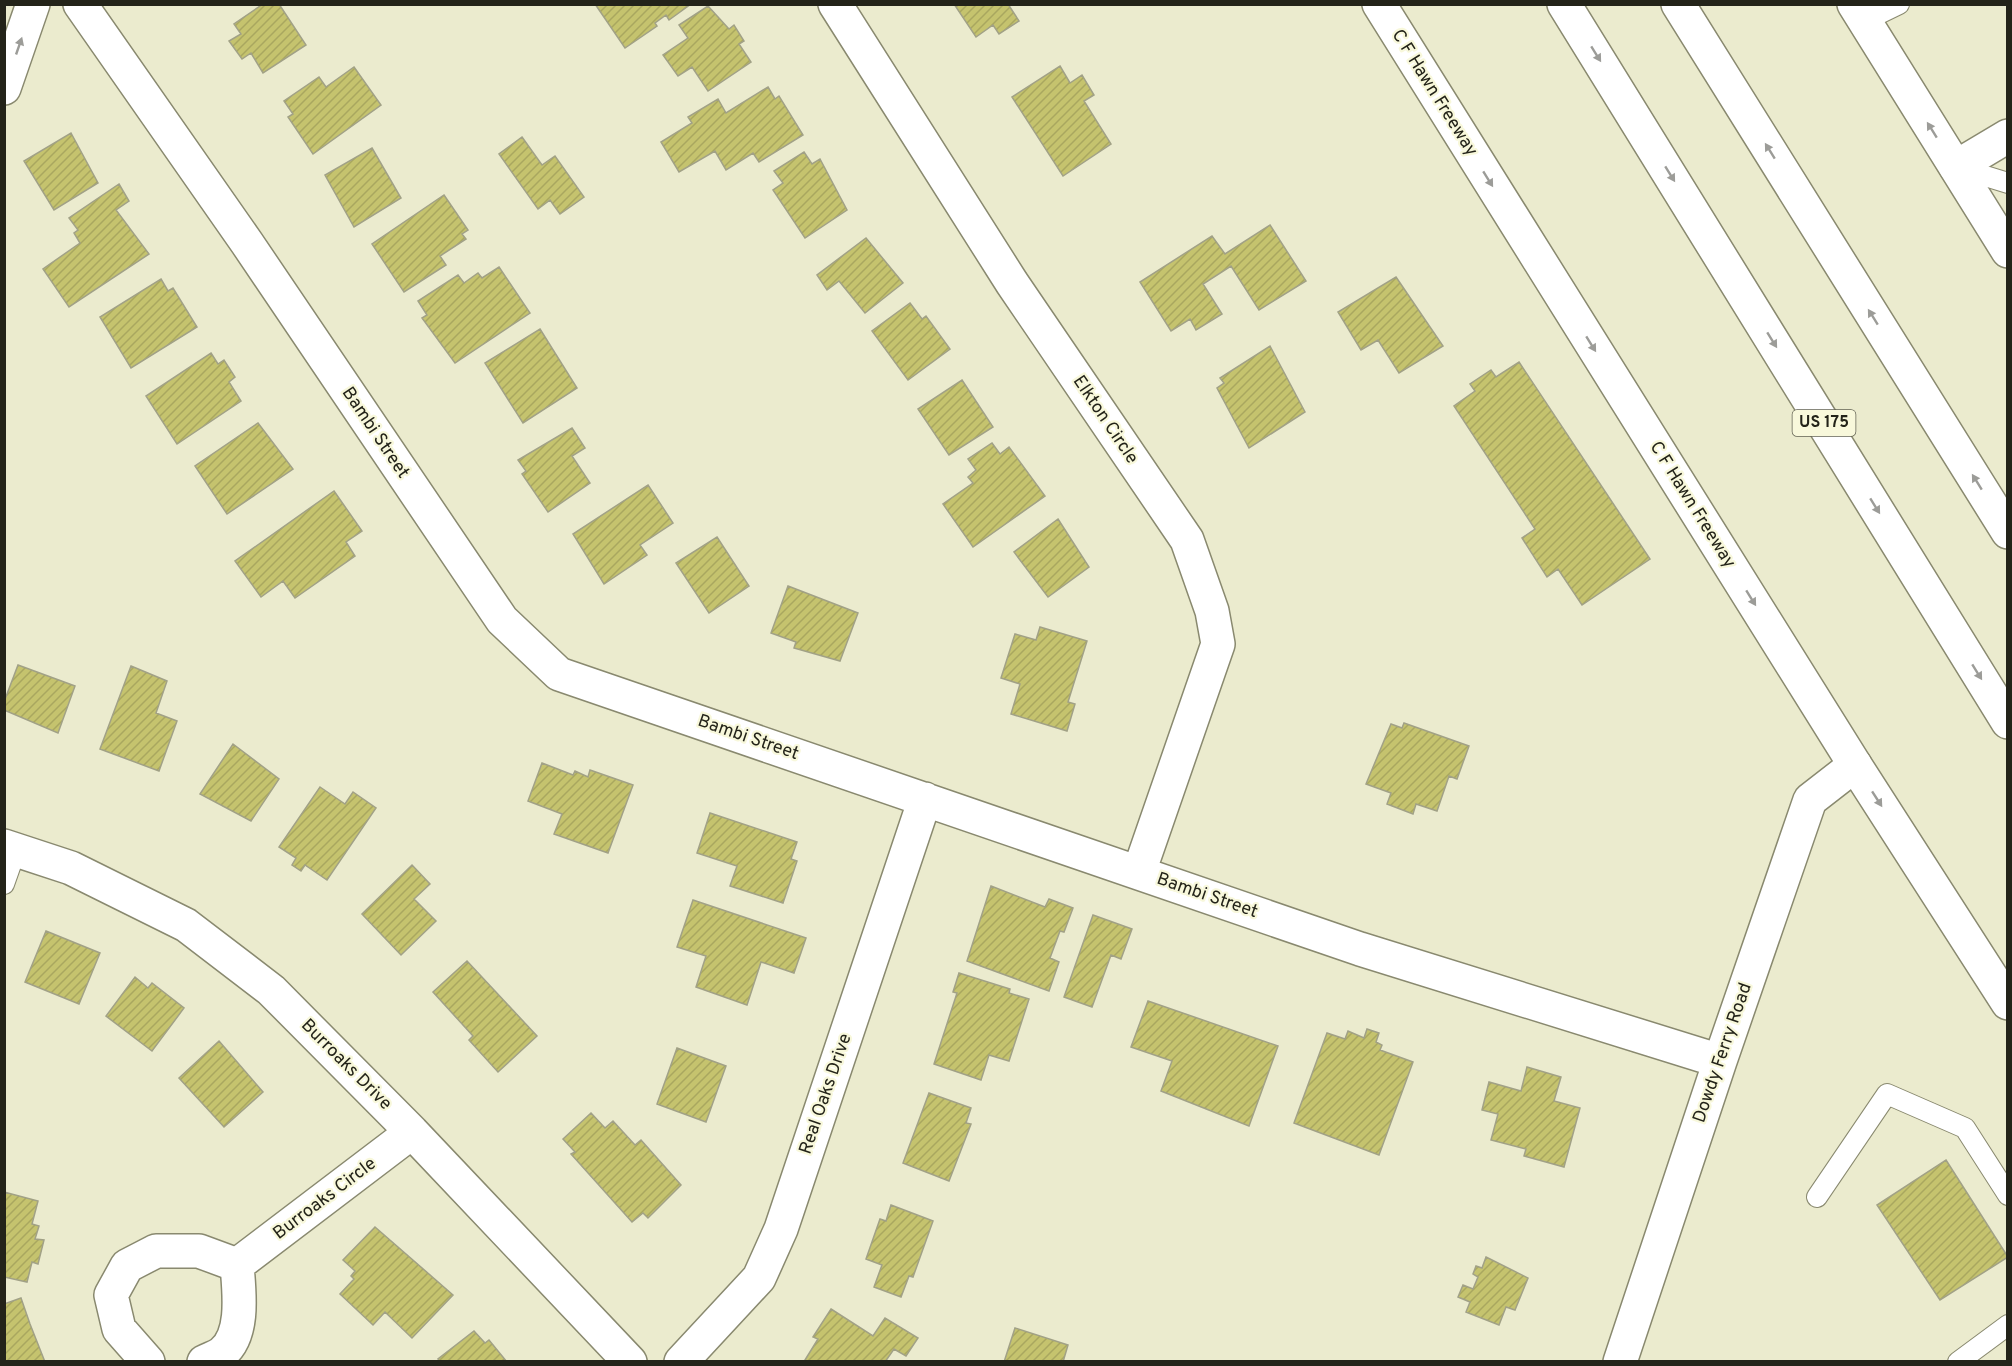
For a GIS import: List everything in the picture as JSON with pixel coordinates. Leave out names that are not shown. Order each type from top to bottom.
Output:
[{"type":"main road","points":[[4,88],[33,4]]},
{"type":"main road","name":"Bambi Street","points":[[80,4],[247,243],[502,620],[559,674],[1360,949],[1720,1061]]},
{"type":"main road","name":"Elkton Circle","points":[[835,4],[1012,283],[1187,540],[1205,591],[1212,611],[1218,644],[1139,872]]},
{"type":"main road","name":"C F Hawn Freeway","points":[[1379,4],[1855,765],[2007,1003]]},
{"type":"main road","name":"US 175","points":[[1564,4],[2007,722]]},
{"type":"main road","points":[[1678,4],[2007,532]]},
{"type":"main road","points":[[1859,13],[2007,250]]},
{"type":"main road","points":[[1956,168],[2007,136]]},
{"type":"main road","name":"Dowdy Ferry Road","points":[[1620,1362],[1810,800],[1855,765]]},
{"type":"main road","name":"Real Oaks Drive","points":[[681,1362],[759,1278],[777,1239],[925,799]]},
{"type":"main road","name":"Burroaks Drive","points":[[10,848],[71,868],[186,925],[271,990],[412,1132],[630,1362]]},
{"type":"main road","name":"Burroaks Circle","points":[[237,1265],[412,1132]]},
{"type":"main road","points":[[148,1362],[119,1329],[111,1295],[127,1266],[156,1251],[199,1251],[237,1265],[241,1306],[232,1340],[222,1353],[204,1362]]},
{"type":"lane","points":[[1859,13],[1899,4]]},
{"type":"lane","points":[[1956,168],[2007,183]]},
{"type":"lane","points":[[4,884],[10,848]]},
{"type":"lane","points":[[1817,1197],[1887,1094],[1965,1128],[2007,1195]]},
{"type":"lane","points":[[1958,1362],[2007,1325]]},
{"type":"building","points":[[263,4],[279,4],[306,45],[263,73],[251,53],[242,59],[229,41],[241,34],[234,24]]},
{"type":"building","points":[[595,4],[691,4],[669,20],[666,15],[655,23],[657,26],[625,48]]},
{"type":"building","points":[[954,4],[1008,4],[1019,21],[999,34],[993,25],[976,37]]},
{"type":"building","points":[[708,6],[729,29],[734,25],[744,41],[739,44],[751,62],[708,91],[692,67],[678,76],[663,55],[688,38],[679,25]]},
{"type":"building","points":[[1060,66],[1070,83],[1082,75],[1094,95],[1084,101],[1111,144],[1063,176],[1012,97]]},
{"type":"building","points":[[354,67],[381,105],[313,154],[288,117],[293,114],[284,101],[319,77],[326,87]]},
{"type":"building","points":[[768,87],[775,99],[779,96],[803,135],[759,162],[753,153],[726,170],[715,151],[679,172],[661,142],[692,123],[688,117],[718,99],[726,113]]},
{"type":"building","points":[[71,133],[98,183],[54,210],[24,161]]},
{"type":"building","points":[[522,137],[542,165],[555,156],[584,197],[560,214],[550,200],[538,209],[499,154]]},
{"type":"building","points":[[372,148],[401,198],[354,227],[325,175]]},
{"type":"building","points":[[804,152],[812,164],[820,159],[847,210],[805,238],[773,190],[783,183],[774,171]]},
{"type":"building","points":[[119,184],[129,201],[116,210],[149,254],[69,307],[43,269],[80,243],[74,233],[78,230],[69,218]]},
{"type":"building","points":[[444,195],[468,230],[462,234],[466,239],[440,256],[446,265],[404,292],[372,244]]},
{"type":"building","points":[[1270,225],[1306,281],[1259,310],[1231,266],[1203,284],[1222,314],[1196,330],[1190,319],[1171,331],[1140,282],[1212,236],[1225,254]]},
{"type":"building","points":[[866,238],[903,283],[865,313],[839,281],[827,290],[817,275]]},
{"type":"building","points":[[499,267],[530,313],[455,363],[422,318],[427,315],[418,301],[458,275],[464,283],[478,273],[482,278]]},
{"type":"building","points":[[1396,277],[1443,346],[1399,373],[1378,340],[1361,350],[1338,312]]},
{"type":"building","points":[[161,279],[168,291],[173,288],[197,327],[131,368],[100,317]]},
{"type":"building","points":[[910,303],[922,319],[926,316],[950,349],[908,380],[872,331]]},
{"type":"building","points":[[540,329],[577,388],[523,423],[485,363]]},
{"type":"building","points":[[1270,346],[1305,412],[1249,448],[1217,388],[1224,383],[1220,378]]},
{"type":"building","points":[[211,353],[218,364],[224,360],[235,377],[229,382],[241,401],[177,444],[146,396]]},
{"type":"building","points":[[1519,362],[1650,559],[1582,605],[1558,569],[1547,577],[1522,538],[1535,529],[1454,406],[1475,391],[1470,384],[1491,370],[1496,377]]},
{"type":"building","points":[[962,380],[993,427],[949,455],[918,409]]},
{"type":"building","points":[[258,423],[293,469],[227,514],[195,466]]},
{"type":"building","points":[[572,428],[585,448],[572,456],[590,483],[548,512],[522,474],[526,471],[518,460]]},
{"type":"building","points":[[992,443],[1000,454],[1009,447],[1045,496],[973,547],[943,504],[973,483],[968,477],[976,470],[968,459]]},
{"type":"building","points":[[648,485],[673,523],[640,545],[647,555],[604,584],[573,534]]},
{"type":"building","points":[[334,491],[362,531],[346,542],[355,556],[295,598],[283,581],[261,597],[235,561]]},
{"type":"building","points":[[1058,519],[1089,567],[1048,597],[1014,552]]},
{"type":"building","points":[[717,537],[749,586],[709,613],[676,563]]},
{"type":"building","points":[[788,586],[858,613],[840,661],[794,648],[796,642],[771,633]]},
{"type":"building","points":[[1040,627],[1087,641],[1068,702],[1075,704],[1067,731],[1011,714],[1020,684],[1001,678],[1015,634],[1036,640]]},
{"type":"building","points":[[18,665],[75,686],[58,733],[4,710],[4,702]]},
{"type":"building","points":[[131,666],[167,681],[156,713],[177,721],[159,771],[100,749]]},
{"type":"building","points":[[1404,723],[1469,746],[1457,779],[1449,776],[1437,811],[1416,804],[1413,814],[1387,804],[1391,793],[1366,784],[1391,724],[1402,728]]},
{"type":"building","points":[[233,744],[279,779],[251,821],[200,794]]},
{"type":"building","points":[[542,763],[573,775],[575,771],[588,777],[590,770],[633,785],[608,853],[554,834],[562,814],[528,801]]},
{"type":"building","points":[[320,787],[345,804],[353,792],[376,808],[327,880],[305,865],[301,871],[292,865],[296,858],[279,847]]},
{"type":"building","points":[[710,813],[797,842],[791,859],[797,861],[783,903],[730,886],[737,866],[697,853]]},
{"type":"building","points":[[412,865],[430,884],[414,899],[436,921],[401,955],[362,914]]},
{"type":"building","points":[[991,886],[1045,907],[1049,899],[1073,908],[1064,932],[1060,931],[1050,958],[1059,962],[1049,991],[967,961]]},
{"type":"building","points":[[693,900],[806,938],[794,973],[761,962],[747,1005],[696,987],[706,956],[677,947]]},
{"type":"building","points":[[1093,915],[1132,929],[1121,959],[1111,955],[1092,1007],[1064,997]]},
{"type":"building","points":[[46,931],[100,953],[79,1004],[25,982]]},
{"type":"building","points":[[467,961],[537,1036],[498,1072],[469,1040],[473,1036],[433,992]]},
{"type":"building","points":[[959,973],[1010,989],[1009,993],[1029,999],[1009,1061],[989,1055],[981,1080],[934,1064],[957,993],[953,992]]},
{"type":"building","points":[[135,977],[148,988],[152,983],[184,1008],[152,1051],[106,1016]]},
{"type":"building","points":[[1148,1001],[1278,1046],[1249,1126],[1161,1091],[1172,1061],[1131,1047]]},
{"type":"building","points":[[1367,1029],[1379,1033],[1376,1042],[1382,1045],[1380,1050],[1413,1062],[1379,1155],[1294,1123],[1327,1033],[1345,1039],[1348,1031],[1364,1038]]},
{"type":"building","points":[[219,1041],[263,1092],[224,1127],[179,1078]]},
{"type":"building","points":[[677,1048],[726,1066],[706,1122],[657,1104]]},
{"type":"building","points":[[1527,1067],[1561,1077],[1554,1101],[1580,1108],[1564,1167],[1524,1156],[1526,1149],[1491,1140],[1498,1114],[1482,1110],[1489,1082],[1521,1091]]},
{"type":"building","points":[[929,1093],[971,1108],[966,1123],[971,1124],[949,1181],[903,1163]]},
{"type":"building","points":[[591,1113],[605,1128],[613,1121],[635,1145],[641,1140],[681,1185],[648,1218],[643,1213],[632,1222],[571,1154],[575,1152],[563,1139]]},
{"type":"building","points":[[1946,1160],[2008,1257],[1940,1300],[1877,1205]]},
{"type":"building","points":[[4,1192],[38,1201],[32,1224],[39,1226],[35,1239],[44,1240],[38,1264],[32,1262],[27,1282],[4,1277]]},
{"type":"building","points":[[891,1205],[933,1221],[913,1277],[909,1276],[901,1297],[874,1287],[882,1265],[866,1259],[880,1219],[886,1221]]},
{"type":"building","points":[[375,1227],[453,1295],[412,1338],[385,1312],[373,1325],[340,1294],[354,1279],[351,1276],[355,1271],[343,1260]]},
{"type":"building","points":[[1486,1257],[1528,1278],[1515,1310],[1506,1307],[1499,1325],[1466,1312],[1470,1302],[1458,1297],[1463,1285],[1473,1289],[1478,1277],[1473,1274],[1476,1266],[1482,1268]]},
{"type":"building","points":[[21,1298],[45,1362],[4,1362],[4,1304]]},
{"type":"building","points":[[831,1309],[873,1336],[885,1318],[918,1338],[906,1356],[894,1349],[885,1362],[807,1362],[805,1360],[818,1339],[813,1337]]},
{"type":"building","points":[[1015,1328],[1068,1345],[1063,1362],[1004,1362]]},
{"type":"building","points":[[474,1331],[485,1343],[489,1340],[507,1362],[440,1362],[438,1359]]}]
